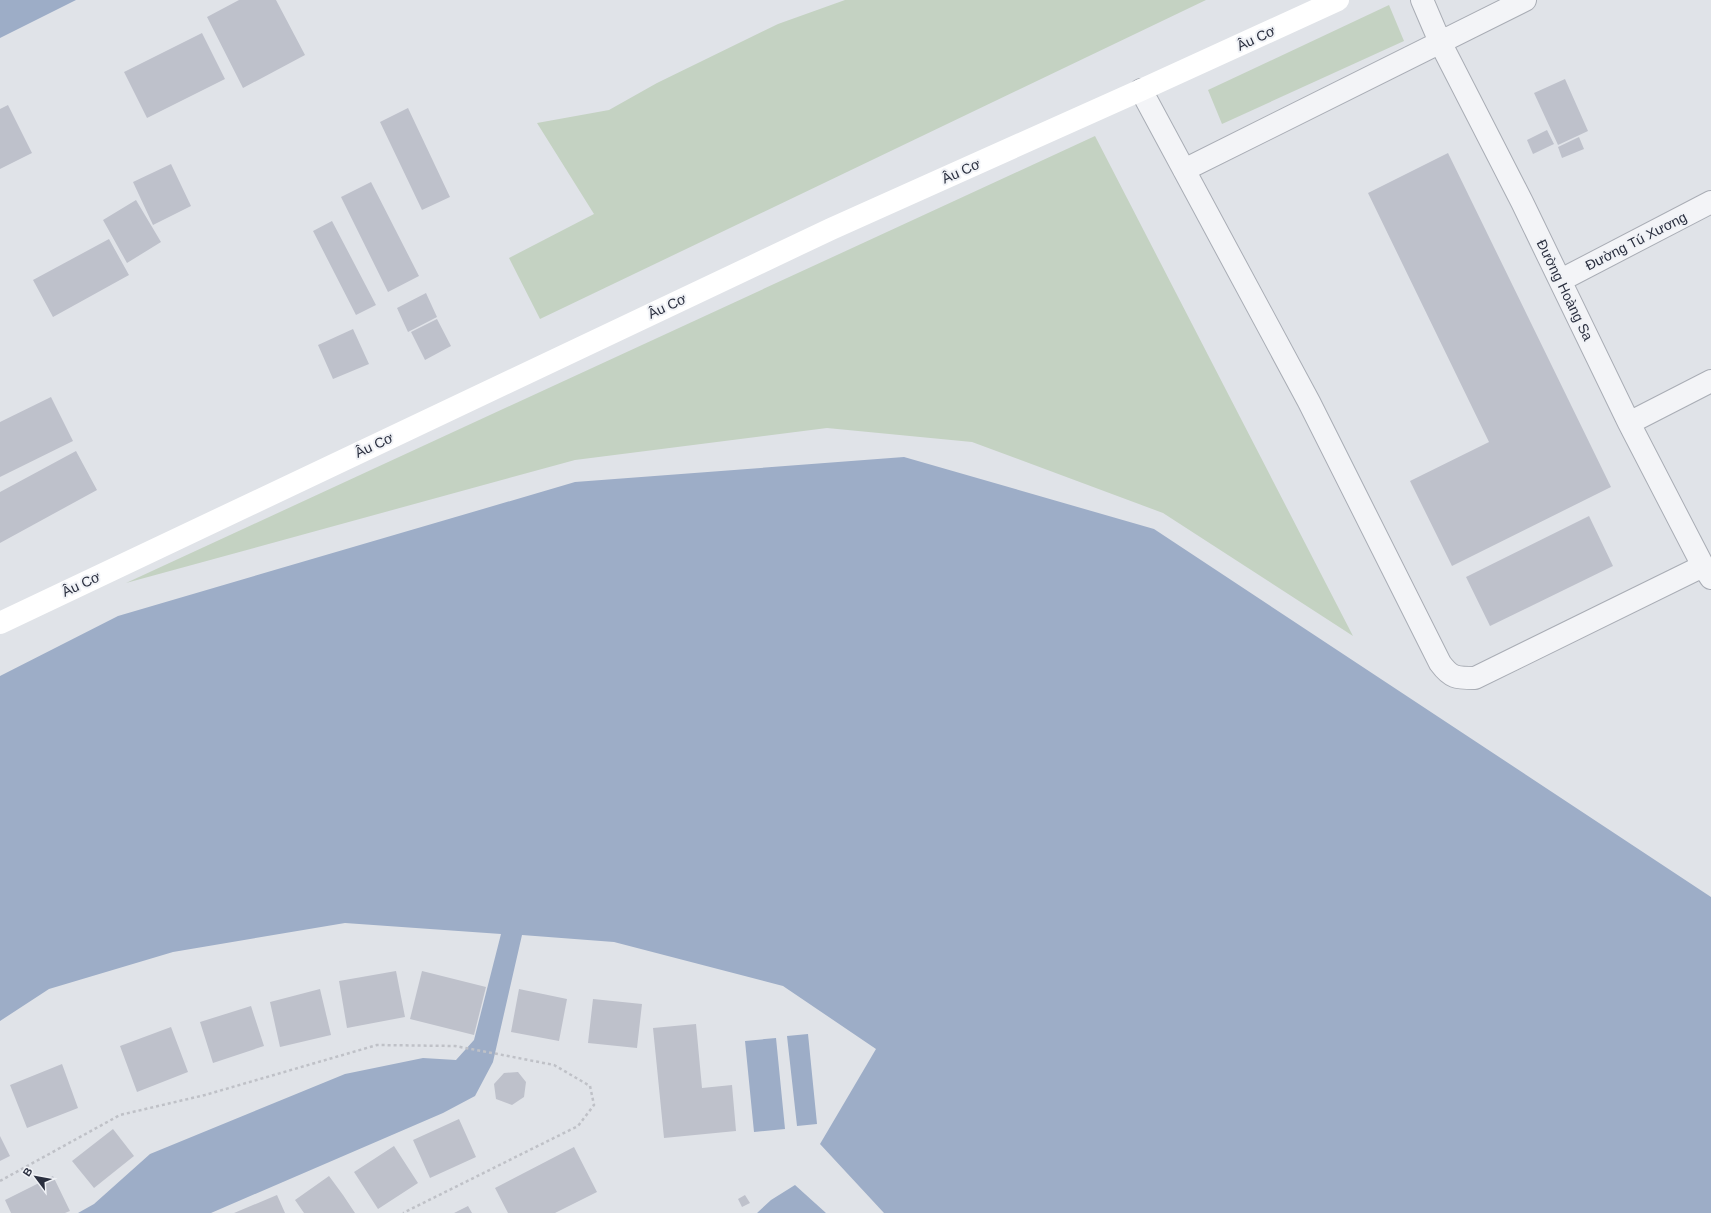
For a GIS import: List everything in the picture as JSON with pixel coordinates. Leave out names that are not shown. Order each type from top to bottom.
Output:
[{"type":"main road","name":"Âu Cơ","points":[[0,623],[831,228],[1141,90],[1338,0]]},
{"type":"street","name":"Đường Hoàng Sa","points":[[1422,0],[1440,42],[1561,280],[1629,423],[1707,572]]},
{"type":"street","points":[[1184,170],[1525,0]]},
{"type":"street","points":[[1141,90],[1310,402],[1440,663],[1448,674],[1462,678],[1475,678],[1707,572]]},
{"type":"street","name":"Đường Tú Xương","points":[[1561,280],[1711,202]]},
{"type":"street","points":[[1629,423],[1711,382]]},
{"type":"path","points":[[0,1181],[120,1115],[205,1095],[377,1045],[455,1046],[508,1056],[554,1065],[590,1086],[594,1105],[578,1126],[403,1213]]},
{"type":"green space","points":[[845,0],[1206,0],[540,319],[509,258],[594,214],[537,123],[609,110],[657,83],[778,24]]},
{"type":"green space","points":[[1389,5],[1404,41],[1222,124],[1208,90]]},
{"type":"green space","points":[[1095,136],[1353,636],[1163,513],[972,442],[827,428],[575,460],[126,583]]},
{"type":"water","points":[[0,0],[76,0],[0,38]]},
{"type":"water","points":[[904,457],[1154,529],[1711,897],[1711,1213],[884,1213],[820,1144],[876,1049],[783,986],[614,942],[522,935],[493,1062],[475,1096],[443,1113],[211,1213],[78,1213],[94,1204],[150,1154],[345,1074],[423,1058],[456,1060],[474,1040],[501,934],[345,923],[173,952],[49,989],[0,1021],[0,676],[118,616],[575,482]]},
{"type":"water","points":[[808,1034],[817,1124],[797,1126],[787,1036]]},
{"type":"water","points":[[776,1038],[785,1129],[754,1132],[745,1041]]},
{"type":"water","points":[[795,1185],[826,1213],[757,1213],[771,1200]]},
{"type":"building","points":[[239,0],[276,0],[305,55],[243,88],[207,17]]},
{"type":"building","points":[[202,33],[225,79],[147,118],[124,72]]},
{"type":"building","points":[[1565,79],[1588,131],[1558,145],[1534,93]]},
{"type":"building","points":[[8,105],[32,153],[0,169],[0,109]]},
{"type":"building","points":[[408,108],[450,197],[422,210],[380,122]]},
{"type":"building","points":[[1547,130],[1554,144],[1533,154],[1527,140]]},
{"type":"building","points":[[1579,137],[1584,149],[1562,158],[1558,147]]},
{"type":"building","points":[[1448,153],[1611,487],[1452,566],[1410,481],[1489,442],[1368,193]]},
{"type":"building","points":[[171,164],[191,206],[153,225],[133,182]]},
{"type":"building","points":[[371,182],[419,276],[388,292],[341,197]]},
{"type":"building","points":[[136,200],[161,242],[127,263],[103,220]]},
{"type":"building","points":[[332,221],[376,305],[356,315],[313,231]]},
{"type":"building","points":[[109,239],[129,275],[53,317],[33,280]]},
{"type":"building","points":[[426,293],[437,317],[408,332],[397,308]]},
{"type":"building","points":[[437,319],[451,346],[425,360],[411,332]]},
{"type":"building","points":[[353,329],[369,364],[333,379],[318,345]]},
{"type":"building","points":[[51,397],[73,441],[0,477],[0,422]]},
{"type":"building","points":[[76,451],[97,490],[0,543],[0,492]]},
{"type":"building","points":[[1589,516],[1613,566],[1490,626],[1466,577]]},
{"type":"building","points":[[396,971],[405,1017],[347,1028],[339,981]]},
{"type":"building","points":[[422,971],[486,987],[474,1035],[410,1019]]},
{"type":"building","points":[[320,989],[331,1035],[280,1047],[270,1002]]},
{"type":"building","points":[[519,989],[567,999],[559,1041],[511,1032]]},
{"type":"building","points":[[593,999],[642,1004],[637,1048],[588,1043]]},
{"type":"building","points":[[251,1006],[264,1046],[213,1063],[200,1022]]},
{"type":"building","points":[[696,1024],[702,1088],[732,1085],[736,1131],[664,1138],[653,1028]]},
{"type":"building","points":[[171,1027],[188,1072],[137,1092],[120,1046]]},
{"type":"building","points":[[62,1064],[78,1108],[27,1128],[10,1085]]},
{"type":"building","points":[[518,1072],[526,1082],[524,1097],[512,1105],[496,1099],[494,1084],[504,1073]]},
{"type":"building","points":[[459,1119],[476,1157],[430,1178],[413,1140]]},
{"type":"building","points":[[113,1129],[134,1156],[94,1188],[72,1161]]},
{"type":"building","points":[[0,1136],[10,1156],[0,1161]]},
{"type":"building","points":[[394,1146],[418,1183],[378,1209],[354,1172]]},
{"type":"building","points":[[574,1147],[597,1192],[555,1213],[508,1213],[495,1188]]},
{"type":"building","points":[[53,1176],[70,1211],[65,1213],[11,1213],[5,1200]]},
{"type":"building","points":[[329,1176],[355,1213],[304,1213],[295,1200]]},
{"type":"building","points":[[277,1195],[285,1213],[234,1213]]},
{"type":"building","points":[[745,1195],[750,1203],[742,1207],[738,1199]]},
{"type":"building","points":[[468,1206],[472,1213],[454,1213]]}]
